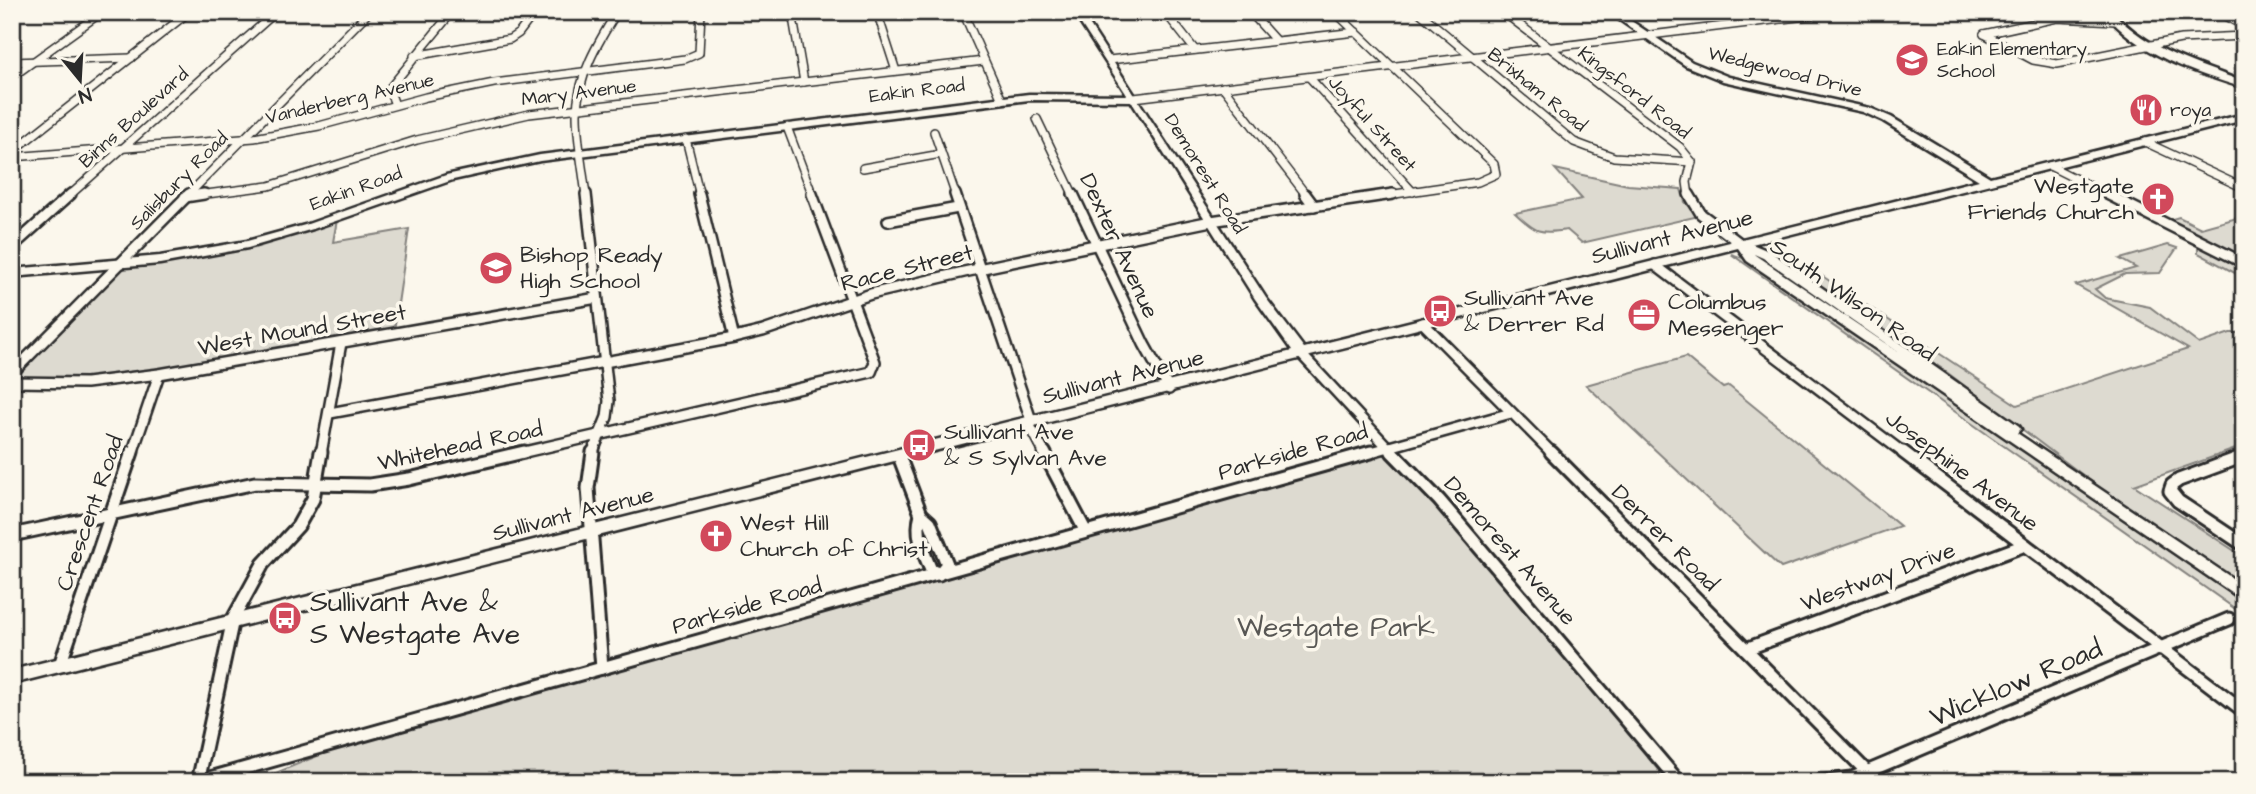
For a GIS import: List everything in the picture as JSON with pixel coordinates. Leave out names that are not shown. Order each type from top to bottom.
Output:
[{"type":"street","points":[[12,77],[102,12]]},
{"type":"street","points":[[12,154],[189,12]]},
{"type":"street","name":"Binns Boulevard","points":[[12,247],[276,12]]},
{"type":"street","name":"Salisbury Road","points":[[12,373],[369,12]]},
{"type":"street","points":[[395,105],[389,89],[452,12]]},
{"type":"street","points":[[414,57],[498,43],[516,36],[535,12]]},
{"type":"street","points":[[602,668],[588,488],[590,462],[607,417],[609,401],[577,108],[585,71],[617,12]]},
{"type":"street","name":"Vanderberg Avenue","points":[[12,154],[123,149],[243,139],[319,126],[395,105],[494,83],[693,57],[700,48],[701,12]]},
{"type":"street","points":[[792,12],[804,82]]},
{"type":"street","points":[[877,12],[896,71]]},
{"type":"street","points":[[963,12],[1002,100]]},
{"type":"street","name":"Demorest Road","points":[[1077,12],[1261,299],[1302,355]]},
{"type":"street","points":[[1165,12],[1195,50]]},
{"type":"street","points":[[1250,12],[1276,41]]},
{"type":"street","points":[[1335,12],[1392,66]]},
{"type":"street","name":"Brixham Road","points":[[1419,12],[1574,142],[1614,157],[1692,162]]},
{"type":"street","name":"Kingsford Road","points":[[1503,12],[1670,139],[1692,162],[1687,190],[1693,204],[1720,230],[1741,243]]},
{"type":"street","name":"Wedgewood Drive","points":[[1612,12],[1704,72],[1875,113],[1989,181]]},
{"type":"street","points":[[1741,12],[1757,22]]},
{"type":"street","name":"Eakin Road","points":[[12,274],[188,256],[248,244],[329,221],[450,177],[525,160],[1002,100],[1045,96],[1134,98],[1839,12]]},
{"type":"street","points":[[2108,12],[2126,33],[2145,46],[2244,91]]},
{"type":"street","points":[[2218,12],[2244,26]]},
{"type":"street","points":[[2115,21],[2057,18],[1984,34],[2046,64],[2063,64],[2145,46],[2207,37],[2244,36]]},
{"type":"street","points":[[1109,60],[1356,32]]},
{"type":"street","points":[[12,62],[131,58]]},
{"type":"street","name":"Mary Avenue","points":[[185,197],[269,186],[451,130],[519,116],[984,61]]},
{"type":"street","name":"Race Street","points":[[330,414],[734,338],[763,331],[852,299],[1098,244],[1211,221],[1478,183],[1496,174],[1494,164],[1392,66]]},
{"type":"street","points":[[2189,67],[2244,85]]},
{"type":"street","name":"Joyful Street","points":[[1309,77],[1413,192]]},
{"type":"street","points":[[1223,87],[1314,206]]},
{"type":"street","name":"Sullivant Avenue","points":[[12,677],[1031,424],[2244,117]]},
{"type":"street","name":"Dexter Avenue","points":[[1037,119],[1144,344],[1169,389]]},
{"type":"street","points":[[787,127],[852,299]]},
{"type":"street","points":[[934,132],[1031,424],[1086,532]]},
{"type":"street","points":[[686,139],[734,338]]},
{"type":"street","points":[[2145,142],[2244,188]]},
{"type":"street","points":[[863,168],[941,154]]},
{"type":"street","points":[[2050,166],[2244,263]]},
{"type":"street","points":[[888,221],[958,208]]},
{"type":"street","name":"South Wilson Road","points":[[1741,243],[1766,255],[1934,369],[2090,490],[2244,595]]},
{"type":"street","name":"Josephine Avenue","points":[[1655,265],[2244,710]]},
{"type":"street","name":"West Mound Street","points":[[12,382],[86,383],[159,374],[597,298]]},
{"type":"street","name":"Whitehead Road","points":[[12,535],[255,483],[370,485],[409,479],[871,372],[875,362],[852,299]]},
{"type":"street","name":"Derrer Road","points":[[1423,323],[1872,777]]},
{"type":"street","points":[[198,781],[232,623],[242,599],[263,564],[308,511],[317,484],[341,343]]},
{"type":"street","name":"Demorest Avenue","points":[[1302,355],[1342,401],[1439,500],[1679,782]]},
{"type":"street","name":"Crescent Road","points":[[60,665],[159,374]]},
{"type":"street","name":"Parkside Road","points":[[198,781],[1511,413]]},
{"type":"street","points":[[899,456],[921,514],[930,522],[947,564],[939,574],[931,570],[921,548],[916,526],[921,514]]},
{"type":"street","points":[[2244,456],[2179,480],[2172,485],[2170,491],[2178,501],[2244,545]]},
{"type":"street","name":"Westway Drive","points":[[1746,649],[2025,545]]},
{"type":"street","name":"Wicklow Road","points":[[1819,782],[1872,777],[2229,619]]},
{"type":"green space","points":[[1555,169],[1628,185],[1681,189],[1685,202],[1699,216],[1582,243],[1567,230],[1544,232],[1528,225],[1515,213],[1582,199]]},
{"type":"green space","points":[[2244,216],[2244,261],[2165,221],[2179,217],[2201,228]]},
{"type":"green space","points":[[337,220],[333,242],[409,229],[394,331],[95,380],[16,377],[120,269],[290,236]]},
{"type":"green space","points":[[2198,242],[2244,265],[2244,278],[2198,253]]},
{"type":"green space","points":[[2168,245],[2177,248],[2160,273],[2125,274],[2095,289],[2105,298],[2150,307],[2199,344],[2230,333],[2244,333],[2244,375],[2240,376],[2244,379],[2244,446],[2134,485],[2244,557],[2244,587],[2104,491],[1941,368],[1790,267],[1786,258],[1789,254],[2017,405],[2188,349],[2076,285],[2136,268],[2120,259]]},
{"type":"green space","points":[[1731,254],[1746,259],[2244,603],[2244,615]]},
{"type":"green space","points":[[1686,357],[1723,388],[1729,386],[1900,526],[1781,568],[1586,385]]},
{"type":"green space","name":"Westgate Park","points":[[1379,454],[1391,456],[1556,645],[1668,782],[254,782],[339,747]]},
{"type":"place","name":"Eakin Elementary School","points":[[1912,60]]},
{"type":"place","name":"roya","points":[[2146,110]]},
{"type":"place","name":"Westgate Friends Church","points":[[2158,199]]},
{"type":"place","name":"Bishop Ready High School","points":[[496,268]]},
{"type":"place","name":"Sullivant Ave & Derrer Rd","points":[[1440,311]]},
{"type":"place","name":"Columbus Messenger","points":[[1644,315]]},
{"type":"place","name":"Sullivant Ave & S Sylvan Ave","points":[[919,445]]},
{"type":"place","name":"West Hill Church of Christ","points":[[716,536]]},
{"type":"place","name":"Sullivant Ave & S Westgate Ave","points":[[285,618]]}]
